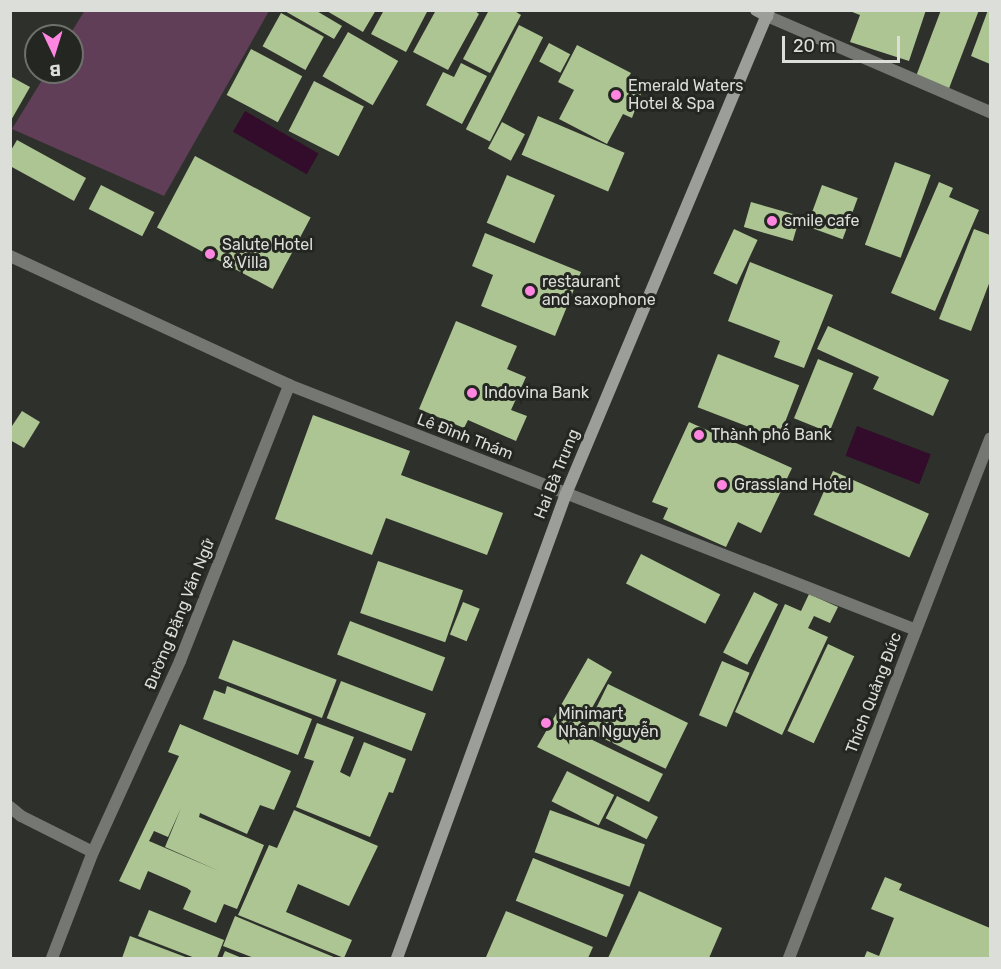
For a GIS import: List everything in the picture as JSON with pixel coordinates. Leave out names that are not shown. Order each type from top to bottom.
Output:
[{"type":"street","points":[[764,12],[990,112]]},
{"type":"street","name":"Hai Bà Trưng","points":[[397,958],[566,494],[764,12]]},
{"type":"street","name":"Lê Đình Thám","points":[[10,256],[289,385],[916,630]]},
{"type":"street","name":"Đường Đặng Văn Ngữ","points":[[52,958],[93,852],[180,661],[289,385]]},
{"type":"street","name":"Thích Quảng Đức","points":[[789,958],[990,439]]},
{"type":"street","points":[[10,807],[21,816],[93,852]]},
{"type":"shaded area","points":[[85,10],[269,11],[164,196],[12,129],[40,84],[84,84],[84,24],[76,24]]},
{"type":"shaded area","points":[[245,111],[319,153],[307,174],[233,132]]},
{"type":"shaded area","points":[[857,426],[931,454],[919,484],[846,456]]},
{"type":"building","points":[[283,10],[315,10],[342,26],[334,39]]},
{"type":"building","points":[[325,10],[376,10],[363,32]]},
{"type":"building","points":[[384,10],[428,10],[406,52],[371,34]]},
{"type":"building","points":[[436,10],[474,10],[479,14],[448,70],[413,52]]},
{"type":"building","points":[[489,10],[513,10],[521,15],[490,73],[463,59]]},
{"type":"building","points":[[847,10],[926,10],[909,61],[850,42],[860,15]]},
{"type":"building","points":[[941,10],[979,10],[948,91],[915,79]]},
{"type":"building","points":[[988,10],[990,10],[990,64],[971,56]]},
{"type":"building","points":[[281,13],[324,37],[305,70],[263,46]]},
{"type":"building","points":[[519,25],[543,37],[490,142],[466,129]]},
{"type":"building","points":[[348,32],[398,61],[373,105],[322,76]]},
{"type":"building","points":[[549,43],[570,54],[560,73],[539,62]]},
{"type":"building","points":[[577,45],[631,73],[629,76],[638,82],[642,91],[632,118],[623,114],[607,144],[559,119],[574,90],[558,82]]},
{"type":"building","points":[[251,49],[302,76],[278,122],[227,95]]},
{"type":"building","points":[[461,63],[487,76],[462,124],[426,105],[443,72],[454,77]]},
{"type":"building","points":[[10,76],[30,87],[10,122]]},
{"type":"building","points":[[314,81],[364,106],[338,156],[289,131]]},
{"type":"building","points":[[538,116],[625,153],[608,191],[522,155]]},
{"type":"building","points":[[502,122],[525,134],[511,161],[488,148]]},
{"type":"building","points":[[17,140],[86,178],[74,201],[10,166],[10,152]]},
{"type":"building","points":[[195,156],[311,218],[273,289],[157,228]]},
{"type":"building","points":[[895,162],[931,175],[901,258],[865,245]]},
{"type":"building","points":[[507,175],[555,195],[535,243],[487,223]]},
{"type":"building","points":[[939,182],[953,188],[949,197],[979,210],[935,311],[891,293]]},
{"type":"building","points":[[101,185],[154,212],[142,236],[89,209]]},
{"type":"building","points":[[822,185],[858,198],[843,239],[807,226]]},
{"type":"building","name":"smile cafe","points":[[751,202],[800,216],[793,241],[744,227]]},
{"type":"building","points":[[734,229],[758,240],[737,284],[713,273]]},
{"type":"building","points":[[974,229],[990,235],[990,281],[971,331],[939,319]]},
{"type":"building","name":"restaurant and saxophone","points":[[485,233],[581,272],[555,336],[481,306],[493,275],[472,266]]},
{"type":"building","points":[[750,262],[833,295],[804,368],[774,357],[780,341],[728,321]]},
{"type":"building","name":"Indovina Bank","points":[[456,321],[517,346],[507,369],[526,377],[511,410],[527,416],[516,441],[468,420],[464,428],[419,409]]},
{"type":"building","points":[[828,326],[949,380],[933,416],[873,389],[879,377],[817,349]]},
{"type":"building","points":[[718,354],[799,385],[779,438],[698,407]]},
{"type":"building","points":[[818,359],[853,373],[829,433],[794,418]]},
{"type":"building","points":[[22,411],[40,422],[24,448],[10,440],[10,429]]},
{"type":"building","points":[[313,415],[410,451],[401,475],[503,513],[487,555],[386,518],[372,555],[275,519]]},
{"type":"building","name":"Grassland Hotel","points":[[689,422],[792,468],[761,533],[738,522],[726,547],[663,519],[668,508],[652,502]]},
{"type":"building","points":[[833,471],[929,514],[909,558],[813,515]]},
{"type":"building","points":[[641,554],[720,594],[705,624],[626,583]]},
{"type":"building","points":[[378,561],[463,590],[445,642],[360,613]]},
{"type":"building","points":[[754,592],[778,604],[747,665],[723,653]]},
{"type":"building","points":[[809,594],[838,607],[830,623],[814,616],[808,628],[828,637],[782,735],[735,712],[785,604],[801,611]]},
{"type":"building","points":[[463,602],[480,609],[467,641],[450,634]]},
{"type":"building","points":[[350,621],[445,658],[432,691],[337,655]]},
{"type":"building","points":[[233,640],[337,680],[322,718],[218,678]]},
{"type":"building","points":[[828,644],[854,656],[814,743],[787,731]]},
{"type":"building","points":[[588,658],[612,672],[578,733],[663,774],[649,802],[537,747]]},
{"type":"building","points":[[722,661],[750,673],[727,727],[699,715]]},
{"type":"building","points":[[341,681],[426,714],[412,751],[327,718]]},
{"type":"building","points":[[608,684],[688,723],[666,769],[586,730]]},
{"type":"building","points":[[227,686],[312,719],[298,755],[203,719],[214,690],[225,694]]},
{"type":"building","points":[[317,723],[354,737],[340,772],[350,777],[364,742],[406,759],[393,793],[389,792],[370,837],[296,807],[314,761],[304,758]]},
{"type":"building","points":[[180,724],[291,771],[274,810],[260,805],[247,834],[200,813],[199,817],[264,845],[237,909],[224,904],[216,923],[183,909],[191,891],[148,871],[140,890],[119,881],[179,756],[168,752]],"holes":[[[181,808],[165,847],[219,871],[149,841],[154,831],[168,837]]]},
{"type":"building","points":[[567,771],[614,795],[599,825],[552,801]]},
{"type":"building","points":[[617,796],[658,817],[647,839],[606,818]]},
{"type":"building","points":[[294,810],[378,846],[349,906],[298,884],[286,912],[352,940],[344,958],[238,915],[269,845],[277,848]]},
{"type":"building","points":[[550,810],[645,845],[630,887],[535,852]]},
{"type":"building","points":[[533,858],[624,895],[607,937],[516,901]]},
{"type":"building","points":[[885,877],[902,884],[899,890],[990,928],[990,958],[864,958],[867,951],[879,956],[894,918],[871,909]]},
{"type":"building","points":[[639,891],[722,928],[709,958],[608,958]]},
{"type":"building","points":[[149,910],[224,940],[217,958],[195,958],[138,936]]},
{"type":"building","points":[[506,911],[593,947],[588,958],[486,957]]},
{"type":"building","points":[[235,916],[336,958],[254,958],[223,946]]},
{"type":"building","points":[[130,936],[188,958],[122,958]]},
{"type":"building","points":[[225,951],[242,958],[222,958]]},
{"type":"place","name":"Emerald Waters Hotel & Spa","points":[[616,95]]},
{"type":"place","name":"smile cafe","points":[[772,221]]},
{"type":"place","name":"Salute Hotel & Villa","points":[[210,254]]},
{"type":"place","name":"restaurant and saxophone","points":[[530,291]]},
{"type":"place","name":"Indovina Bank","points":[[472,393]]},
{"type":"place","name":"Thành phố Bank","points":[[699,435]]},
{"type":"place","name":"Grassland Hotel","points":[[722,485]]},
{"type":"place","name":"Minimart Nhân Nguyễn","points":[[546,723]]}]
